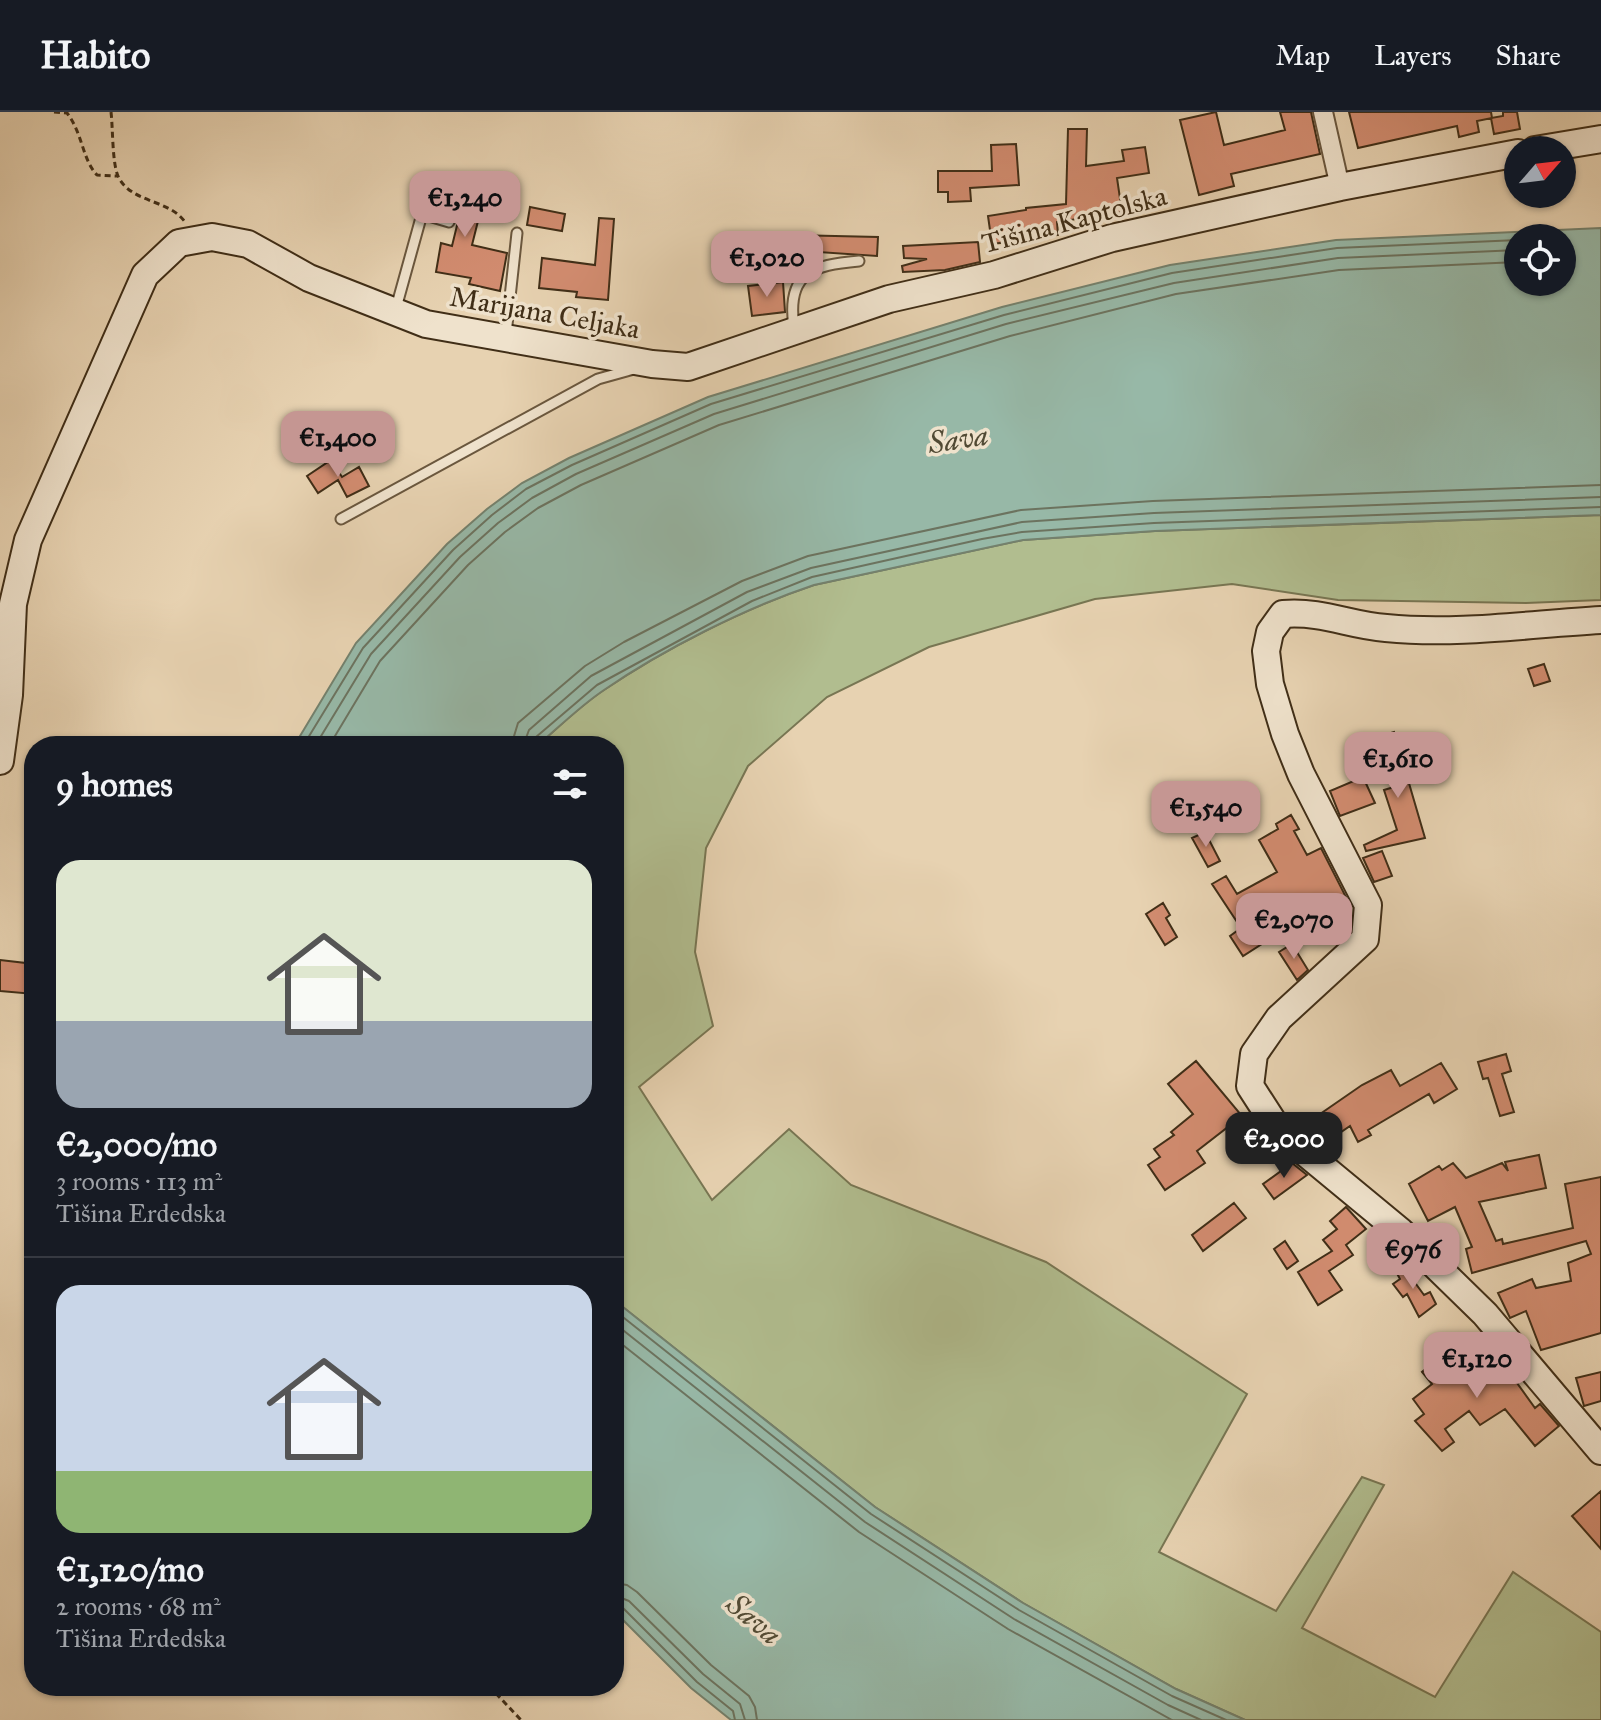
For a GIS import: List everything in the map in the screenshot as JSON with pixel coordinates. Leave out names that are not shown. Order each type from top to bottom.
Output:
[{"type":"main road","points":[[1576,143],[1601,139]]},
{"type":"main road","name":"Tišina Kaptolska","points":[[652,364],[688,367],[889,299],[994,275],[1112,238],[1340,187],[1504,156]]},
{"type":"main road","points":[[0,761],[9,695],[13,604],[28,540],[145,275],[179,243],[212,237],[248,244],[309,278],[396,312]]},
{"type":"main road","name":"Marijana Celjaka","points":[[396,312],[426,324],[652,364]]},
{"type":"main road","points":[[1601,620],[1438,630],[1383,628],[1311,612],[1283,614],[1270,632],[1266,651],[1270,684],[1281,722],[1301,774],[1368,905],[1365,939],[1279,1018],[1254,1054],[1250,1086],[1279,1131],[1400,1231],[1485,1314],[1601,1451]]},
{"type":"street","points":[[1323,112],[1340,187]]},
{"type":"lane","points":[[396,312],[422,214],[449,222]]},
{"type":"lane","points":[[506,338],[517,233]]},
{"type":"lane","points":[[794,331],[792,315],[796,289],[805,273],[823,264],[859,261]]},
{"type":"lane","points":[[341,519],[598,379],[652,364]]},
{"type":"path","points":[[54,112],[67,113],[78,127],[88,166],[97,175],[118,176]]},
{"type":"path","points":[[111,112],[118,176],[133,193],[177,210],[197,240]]},
{"type":"path","points":[[498,1696],[521,1720]]},
{"type":"shaded area","points":[[1601,515],[1601,600],[1526,603],[1338,600],[1232,584],[1095,599],[929,647],[827,697],[748,766],[706,848],[695,952],[713,1026],[639,1087],[712,1200],[789,1129],[851,1185],[1046,1262],[1247,1394],[1159,1552],[1276,1611],[1362,1477],[1384,1485],[1302,1628],[1435,1697],[1513,1572],[1601,1632],[1601,1720],[1245,1720],[1176,1689],[1023,1603],[875,1507],[624,1308],[624,736],[548,736],[604,690],[679,645],[733,618],[814,585],[1023,540],[1155,531]]},
{"type":"water","name":"Sava","points":[[1601,228],[1601,515],[1155,531],[1023,540],[814,585],[761,605],[706,631],[627,675],[586,703],[548,736],[300,736],[356,643],[447,544],[522,483],[569,458],[708,397],[1002,307],[1170,265],[1336,240],[1504,232],[1504,296],[1576,296],[1576,229]]},
{"type":"water","name":"Sava","points":[[624,1308],[875,1507],[1023,1603],[1176,1689],[1245,1720],[731,1720],[691,1688],[624,1621]]},
{"type":"building","points":[[1216,112],[1224,145],[1285,130],[1280,112],[1311,112],[1320,154],[1231,174],[1234,186],[1199,195],[1180,120]]},
{"type":"building","points":[[1349,112],[1491,112],[1492,118],[1477,121],[1479,132],[1459,137],[1457,126],[1358,148]]},
{"type":"building","points":[[1503,112],[1517,112],[1520,129],[1494,134],[1491,118],[1503,116]]},
{"type":"building","points":[[1068,129],[1087,129],[1086,166],[1124,161],[1122,150],[1145,147],[1149,173],[1117,178],[1122,212],[1057,222],[1058,235],[992,244],[988,216],[1066,204]]},
{"type":"building","points":[[1016,144],[1019,185],[970,188],[971,201],[948,202],[948,192],[938,192],[938,171],[992,171],[991,145]]},
{"type":"building","points":[[416,179],[472,194],[471,198],[483,201],[472,245],[507,253],[500,291],[469,284],[471,278],[436,272],[441,243],[452,246],[461,209],[412,196]]},
{"type":"building","points":[[530,207],[565,214],[562,231],[527,225]]},
{"type":"building","points":[[599,218],[614,219],[608,300],[576,297],[577,292],[539,288],[542,258],[595,265]]},
{"type":"building","points":[[791,235],[878,237],[877,256],[819,252],[819,258],[797,257],[797,251],[790,251]]},
{"type":"building","points":[[978,242],[980,262],[945,270],[903,272],[902,266],[927,259],[904,258],[903,246]]},
{"type":"building","points":[[783,282],[785,312],[752,316],[748,286]]},
{"type":"building","points":[[331,460],[342,477],[359,467],[369,486],[347,497],[338,480],[318,493],[307,476]]},
{"type":"building","points":[[1544,664],[1550,681],[1534,686],[1528,669]]},
{"type":"building","points":[[1394,732],[1425,838],[1366,851],[1364,845],[1397,830],[1384,790],[1394,787],[1378,737]]},
{"type":"building","points":[[1363,777],[1375,803],[1340,816],[1330,791]]},
{"type":"building","points":[[1291,815],[1299,829],[1294,831],[1307,855],[1321,848],[1350,905],[1329,915],[1326,910],[1296,926],[1280,896],[1247,914],[1265,942],[1243,956],[1230,936],[1241,928],[1212,884],[1226,876],[1237,894],[1277,872],[1259,840],[1278,829],[1276,824]]},
{"type":"building","points":[[1205,832],[1220,861],[1208,867],[1192,838]]},
{"type":"building","points":[[1382,851],[1392,876],[1374,882],[1363,858]]},
{"type":"building","points":[[1163,903],[1170,915],[1166,918],[1177,937],[1165,945],[1146,914]]},
{"type":"building","points":[[1292,944],[1308,970],[1297,980],[1279,952]]},
{"type":"building","points":[[0,960],[24,963],[24,993],[0,991]]},
{"type":"building","points":[[1506,1054],[1511,1071],[1502,1074],[1514,1112],[1500,1116],[1488,1078],[1483,1079],[1478,1062]]},
{"type":"building","points":[[1196,1061],[1242,1116],[1197,1151],[1205,1163],[1165,1190],[1148,1165],[1160,1157],[1154,1149],[1174,1135],[1171,1132],[1193,1114],[1168,1084]]},
{"type":"building","points":[[1441,1063],[1457,1089],[1434,1103],[1429,1094],[1368,1130],[1371,1135],[1358,1142],[1350,1126],[1325,1143],[1310,1121],[1362,1085],[1391,1070],[1400,1086]]},
{"type":"building","points":[[1539,1155],[1546,1188],[1479,1202],[1496,1241],[1502,1239],[1503,1244],[1573,1228],[1565,1184],[1601,1177],[1601,1333],[1541,1350],[1526,1311],[1510,1318],[1498,1293],[1532,1279],[1536,1288],[1571,1281],[1568,1263],[1591,1254],[1586,1241],[1472,1273],[1466,1249],[1472,1247],[1455,1207],[1428,1221],[1409,1184],[1439,1166],[1442,1170],[1453,1163],[1466,1178],[1502,1163],[1508,1171],[1505,1162]]},
{"type":"building","points":[[1292,1163],[1307,1175],[1274,1199],[1263,1184]]},
{"type":"building","points":[[1234,1203],[1246,1218],[1203,1251],[1192,1235]]},
{"type":"building","points":[[1346,1207],[1366,1229],[1346,1245],[1353,1255],[1329,1271],[1342,1290],[1318,1305],[1298,1272],[1332,1251],[1323,1240],[1337,1229],[1330,1221]]},
{"type":"building","points":[[1285,1241],[1298,1261],[1287,1269],[1274,1249]]},
{"type":"building","points":[[1400,1262],[1424,1295],[1430,1292],[1436,1304],[1419,1317],[1407,1294],[1403,1297],[1393,1284],[1400,1279],[1393,1266]]},
{"type":"building","points":[[1494,1351],[1535,1408],[1540,1404],[1559,1426],[1535,1446],[1505,1409],[1480,1425],[1469,1411],[1445,1429],[1454,1442],[1442,1451],[1415,1421],[1424,1414],[1413,1399],[1432,1384],[1422,1372],[1445,1353],[1463,1374]]},
{"type":"building","points":[[1601,1372],[1601,1401],[1584,1406],[1576,1378]]},
{"type":"building","points":[[1601,1491],[1601,1549],[1572,1516]]}]
